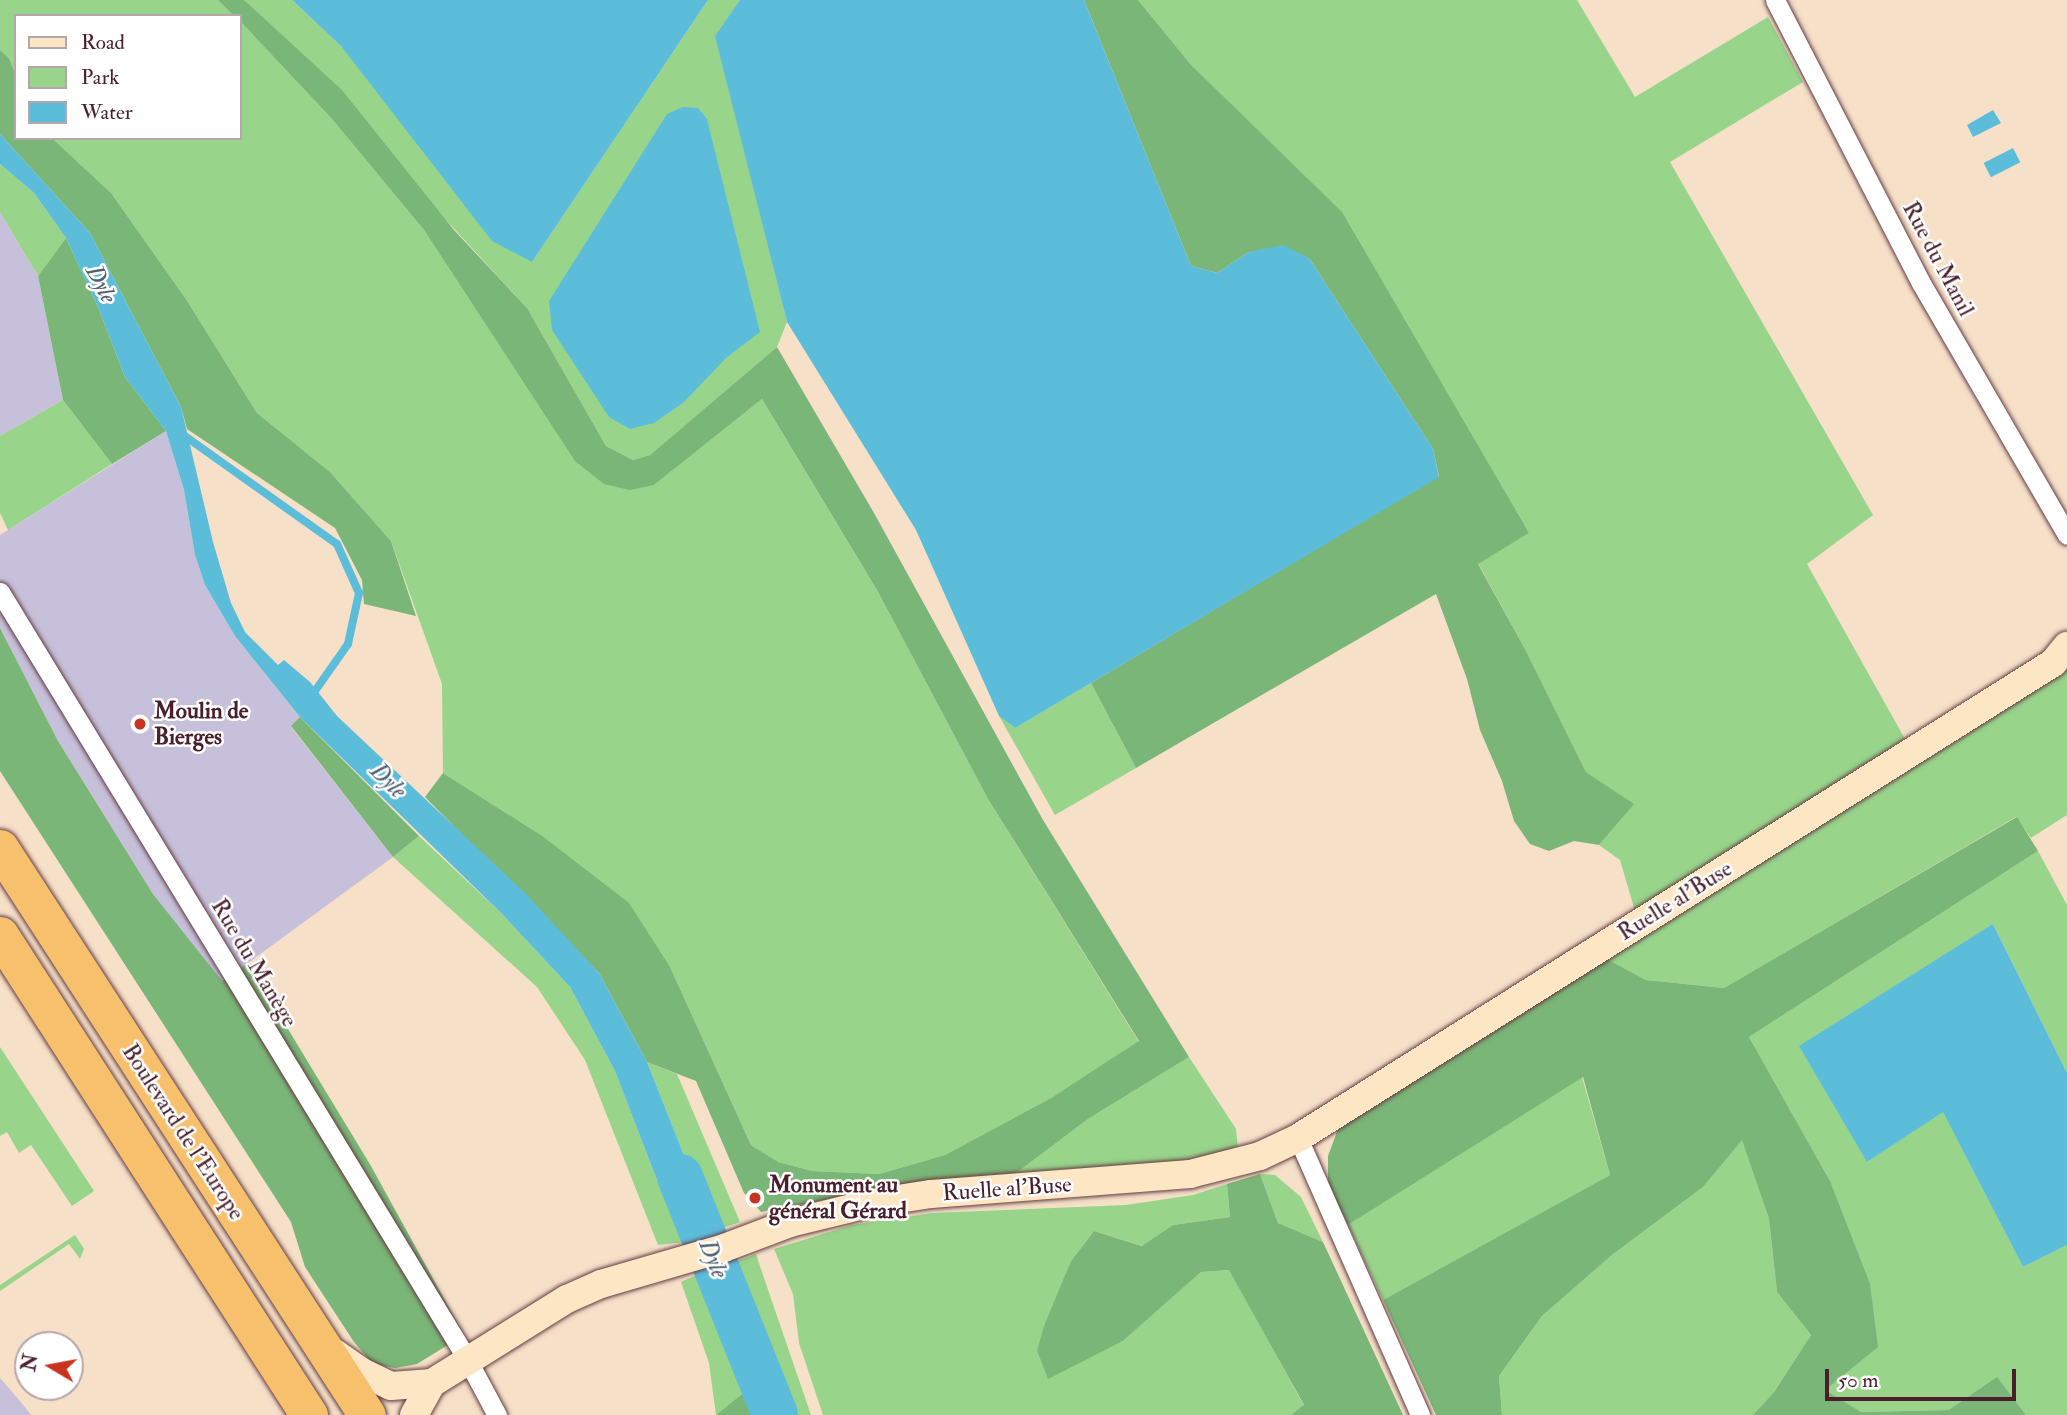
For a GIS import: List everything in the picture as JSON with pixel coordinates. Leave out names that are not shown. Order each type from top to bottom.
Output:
[{"type":"highway","name":"Boulevard de l'Europe","points":[[0,848],[367,1415]]},
{"type":"highway","name":"Boulevard de l'Europe","points":[[0,935],[309,1415]]},
{"type":"street","name":"Rue du Manil","points":[[1775,0],[1922,283],[2067,535]]},
{"type":"street","name":"Rue du Manège","points":[[0,592],[467,1359],[497,1415]]},
{"type":"street","name":"Ruelle al'Buse","points":[[432,1383],[567,1299],[601,1284],[678,1263],[790,1223],[872,1203],[931,1194],[1190,1174],[1260,1156],[1298,1138],[2062,657]]},
{"type":"street","points":[[1298,1138],[1420,1415]]},
{"type":"street","points":[[319,1342],[360,1371],[391,1386],[432,1383]]},
{"type":"street","points":[[414,1415],[432,1383]]},
{"type":"shaded area","points":[[0,212],[38,276],[63,400],[0,436]]},
{"type":"shaded area","points":[[166,431],[184,490],[195,555],[205,585],[235,636],[300,717],[291,727],[393,857],[222,982],[153,894],[58,741],[0,628],[0,535]]},
{"type":"shaded area","points":[[0,1378],[14,1394],[14,1401],[20,1401],[31,1415],[0,1415]]},
{"type":"green space","points":[[0,0],[218,0],[232,14],[14,14],[14,70],[9,58],[0,50]]},
{"type":"green space","points":[[218,0],[244,0],[342,90],[454,230],[527,308],[606,446],[633,460],[650,455],[777,347],[874,513],[1043,820],[1189,1057],[1088,1119],[1007,1180],[861,1193],[761,1212],[744,1193],[696,1081],[647,1062],[599,973],[425,797],[443,773],[541,835],[629,903],[670,967],[751,1145],[778,1162],[812,1171],[879,1174],[945,1155],[1051,1098],[1139,1041],[988,799],[877,590],[762,399],[654,485],[630,490],[604,484],[575,461],[424,230],[332,119],[242,23],[242,14],[232,14]]},
{"type":"green space","points":[[244,0],[292,0],[341,46],[532,262],[708,0],[740,0],[716,36],[787,322],[777,347],[650,455],[633,460],[606,446],[527,308]]},
{"type":"green space","points":[[1084,0],[1138,0],[1192,66],[1342,212],[1529,533],[1478,564],[1525,649],[1586,772],[1634,804],[1599,845],[1574,841],[1549,851],[1530,844],[1514,821],[1502,781],[1480,730],[1467,679],[1436,594],[1136,768],[1091,683],[1439,476],[1433,449],[1309,258],[1249,252],[1217,273],[1191,266]]},
{"type":"green space","points":[[1138,0],[1577,0],[1635,97],[1768,17],[1803,82],[1670,162],[1873,515],[1807,564],[1905,739],[1635,911],[1620,860],[1599,845],[1633,804],[1586,772],[1525,649],[1478,563],[1529,533],[1192,66]]},
{"type":"green space","points":[[242,23],[332,119],[424,230],[575,460],[654,485],[762,399],[877,590],[988,799],[1139,1042],[1051,1098],[945,1155],[879,1174],[812,1171],[777,1162],[751,1145],[670,967],[541,835],[443,773],[442,684],[391,541],[330,472],[257,413],[186,299],[111,193],[54,140],[242,140]]},
{"type":"green space","points":[[0,50],[9,58],[14,70],[14,140],[54,140],[111,193],[186,299],[257,413],[330,472],[391,541],[416,616],[364,604],[362,580],[335,528],[187,429],[181,407],[90,233],[0,134]]},
{"type":"green space","points":[[0,164],[34,193],[66,238],[38,276],[0,212]]},
{"type":"green space","points":[[66,238],[98,307],[125,377],[166,431],[112,464],[63,400],[38,276]]},
{"type":"green space","points":[[63,400],[112,464],[8,530],[0,513],[0,436]]},
{"type":"green space","points":[[0,628],[58,741],[153,894],[222,981],[248,963],[371,1166],[464,1335],[417,1364],[395,1368],[373,1364],[354,1342],[305,1267],[291,1222],[0,771]]},
{"type":"green space","points":[[2067,667],[2067,815],[2031,838],[2016,817],[1724,988],[1646,980],[1605,958]]},
{"type":"green space","points":[[1091,683],[1136,768],[1055,815],[999,716],[1015,728]]},
{"type":"green space","points":[[300,717],[419,836],[393,857],[291,726]]},
{"type":"green space","points":[[2017,817],[2038,851],[1749,1037],[1830,1181],[1870,1284],[1878,1347],[1825,1390],[1861,1412],[1949,1410],[1997,1377],[2026,1415],[1753,1415],[1774,1392],[1811,1335],[1777,1292],[1769,1219],[1742,1140],[1703,1187],[1612,1255],[1542,1316],[1499,1376],[1502,1415],[1436,1415],[1383,1300],[1610,1175],[1583,1077],[1348,1225],[1328,1186],[1328,1156],[1338,1129],[1605,958],[1646,980],[1724,988]]},
{"type":"green space","points":[[419,836],[502,914],[570,987],[615,1071],[655,1175],[685,1242],[658,1245],[585,1060],[537,987],[393,857]]},
{"type":"green space","points":[[2038,851],[2067,905],[2067,1073],[1993,924],[1867,1162],[1943,1111],[2023,1267],[2067,1245],[2067,1415],[2026,1415],[1997,1378],[1950,1410],[1860,1412],[1825,1390],[1830,1181],[1749,1037]]},
{"type":"green space","points":[[0,1047],[94,1191],[72,1206],[31,1145],[19,1153],[7,1132],[0,1136]]},
{"type":"green space","points":[[1189,1057],[1236,1129],[1238,1149],[1188,1165],[1007,1180],[1088,1119]]},
{"type":"green space","points":[[647,1062],[677,1074],[740,1222],[714,1231]]},
{"type":"green space","points":[[1582,1077],[1610,1175],[1383,1300],[1348,1225]]},
{"type":"green space","points":[[1742,1139],[1769,1219],[1777,1292],[1811,1335],[1774,1392],[1753,1415],[1502,1415],[1499,1376],[1542,1316],[1612,1255],[1703,1187]]},
{"type":"green space","points":[[1260,1174],[1275,1175],[1301,1197],[1323,1242],[1278,1223]]},
{"type":"green space","points":[[1260,1174],[1278,1223],[1323,1242],[1403,1415],[1291,1415],[1304,1405],[1229,1270],[1201,1272],[1123,1341],[1048,1379],[1037,1351],[1044,1326],[1071,1261],[1094,1231],[1142,1246],[1173,1225],[1230,1217],[1227,1184]]},
{"type":"green space","points":[[1227,1184],[1230,1217],[1173,1225],[1143,1246],[1094,1231],[1071,1261],[1037,1351],[1048,1378],[1123,1341],[1201,1272],[1230,1270],[1304,1406],[1291,1415],[823,1415],[799,1343],[793,1294],[774,1249],[852,1225],[932,1213],[1126,1205],[1193,1195]]},
{"type":"green space","points":[[75,1235],[84,1249],[80,1259],[69,1244],[0,1291],[0,1285]]},
{"type":"green space","points":[[756,1254],[811,1415],[787,1415],[727,1265]]},
{"type":"green space","points":[[699,1274],[721,1318],[748,1389],[716,1415],[709,1363],[681,1282]]},
{"type":"green space","points":[[748,1389],[761,1415],[716,1415]]},
{"type":"water","points":[[292,0],[708,0],[532,262],[492,241],[341,46]]},
{"type":"water","points":[[740,0],[1084,0],[1191,266],[1217,273],[1249,252],[1283,245],[1309,258],[1433,449],[1439,477],[1015,728],[999,716],[916,530],[787,322],[715,36]]},
{"type":"water","points":[[683,107],[698,108],[707,119],[760,332],[726,358],[684,402],[654,423],[630,429],[609,417],[552,330],[549,301],[667,114]]},
{"type":"water","points":[[1993,110],[2001,123],[1973,137],[1967,125]]},
{"type":"water","points":[[0,134],[90,233],[181,407],[213,542],[231,603],[245,632],[278,665],[284,660],[310,682],[337,716],[524,892],[599,973],[647,1062],[714,1231],[685,1242],[655,1175],[615,1071],[570,987],[502,914],[300,717],[235,636],[205,585],[195,555],[184,490],[166,431],[125,377],[98,307],[66,238],[34,193],[0,164]]},
{"type":"water","points":[[2013,148],[2020,162],[1991,177],[1984,163]]},
{"type":"water","points":[[1993,924],[2067,1073],[2067,1245],[2023,1267],[1943,1112],[1867,1162],[1799,1046]]},
{"type":"water","points":[[727,1265],[787,1415],[761,1415],[748,1389],[721,1318],[699,1274]]},
{"type":"waterway","points":[[182,434],[337,544],[359,593],[348,644],[310,698]]},
{"type":"waterway","name":"Dyle","points":[[680,1177],[775,1415]]},
{"type":"place","name":"Moulin de Bierges","points":[[140,724]]},
{"type":"place","name":"Monument au général Gérard","points":[[755,1198]]}]
